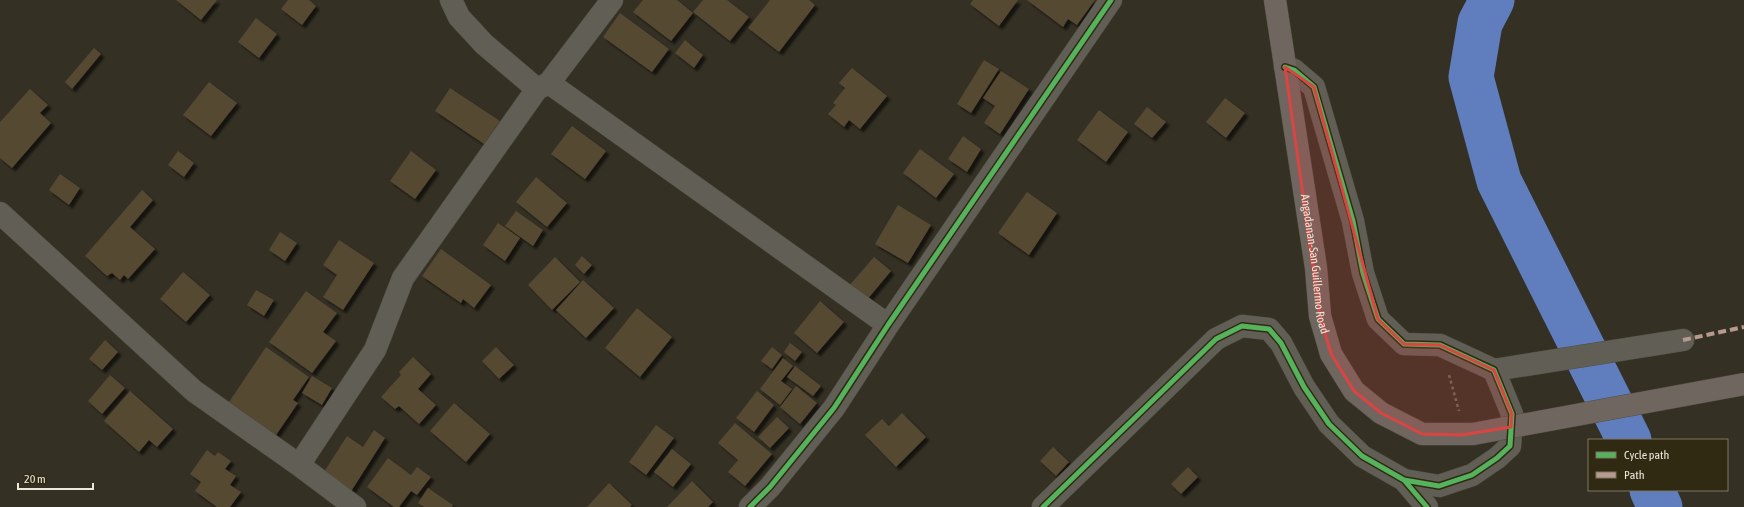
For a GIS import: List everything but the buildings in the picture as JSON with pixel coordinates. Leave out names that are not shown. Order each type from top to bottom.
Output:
[{"type":"main road","name":"Angadanan-San Guillermo Road","points":[[1275,0],[1316,268],[1320,316],[1332,354],[1354,391],[1381,413],[1422,434],[1473,434],[1744,384]]},
{"type":"street","points":[[451,0],[459,17],[484,44],[888,325]]},
{"type":"street","points":[[299,465],[375,350],[403,278],[543,86],[612,0]]},
{"type":"street","points":[[750,507],[770,487],[834,408],[888,325],[1111,0]]},
{"type":"street","points":[[1285,67],[1294,70],[1314,87],[1353,221],[1363,273],[1378,319],[1404,344],[1440,345],[1494,370],[1683,340]]},
{"type":"street","points":[[0,213],[194,390],[355,507]]},
{"type":"street","points":[[1044,507],[1216,339],[1242,326],[1269,329],[1281,343],[1304,387],[1329,424],[1362,456],[1404,480],[1427,507]]},
{"type":"street","points":[[1404,480],[1439,486],[1472,475],[1497,458],[1510,446],[1512,414],[1494,370]]},
{"type":"path","points":[[1447,370],[1460,416]]},
{"type":"highlighted area","points":[[1285,67],[1314,87],[1378,319],[1404,344],[1440,345],[1494,370],[1512,414],[1511,427],[1462,435],[1422,434],[1381,413],[1354,391],[1331,354],[1320,316]]},
{"type":"waterway","points":[[1492,0],[1480,23],[1471,77],[1499,181],[1628,439]]},
{"type":"waterway","points":[[1652,491],[1660,507]]},
{"type":"marked path","points":[[1683,340],[1744,327]]},
{"type":"cycle path","points":[[750,507],[770,487],[834,408],[888,325],[1111,0]]},
{"type":"cycle path","points":[[1285,67],[1294,70],[1314,87],[1353,221],[1363,273],[1378,319],[1404,344],[1440,345],[1494,370],[1512,414],[1510,446],[1497,458],[1472,475],[1439,486],[1404,480]]},
{"type":"cycle path","points":[[1043,507],[1216,339],[1242,326],[1269,329],[1281,343],[1304,387],[1329,424],[1362,456],[1404,480],[1427,507]]}]
